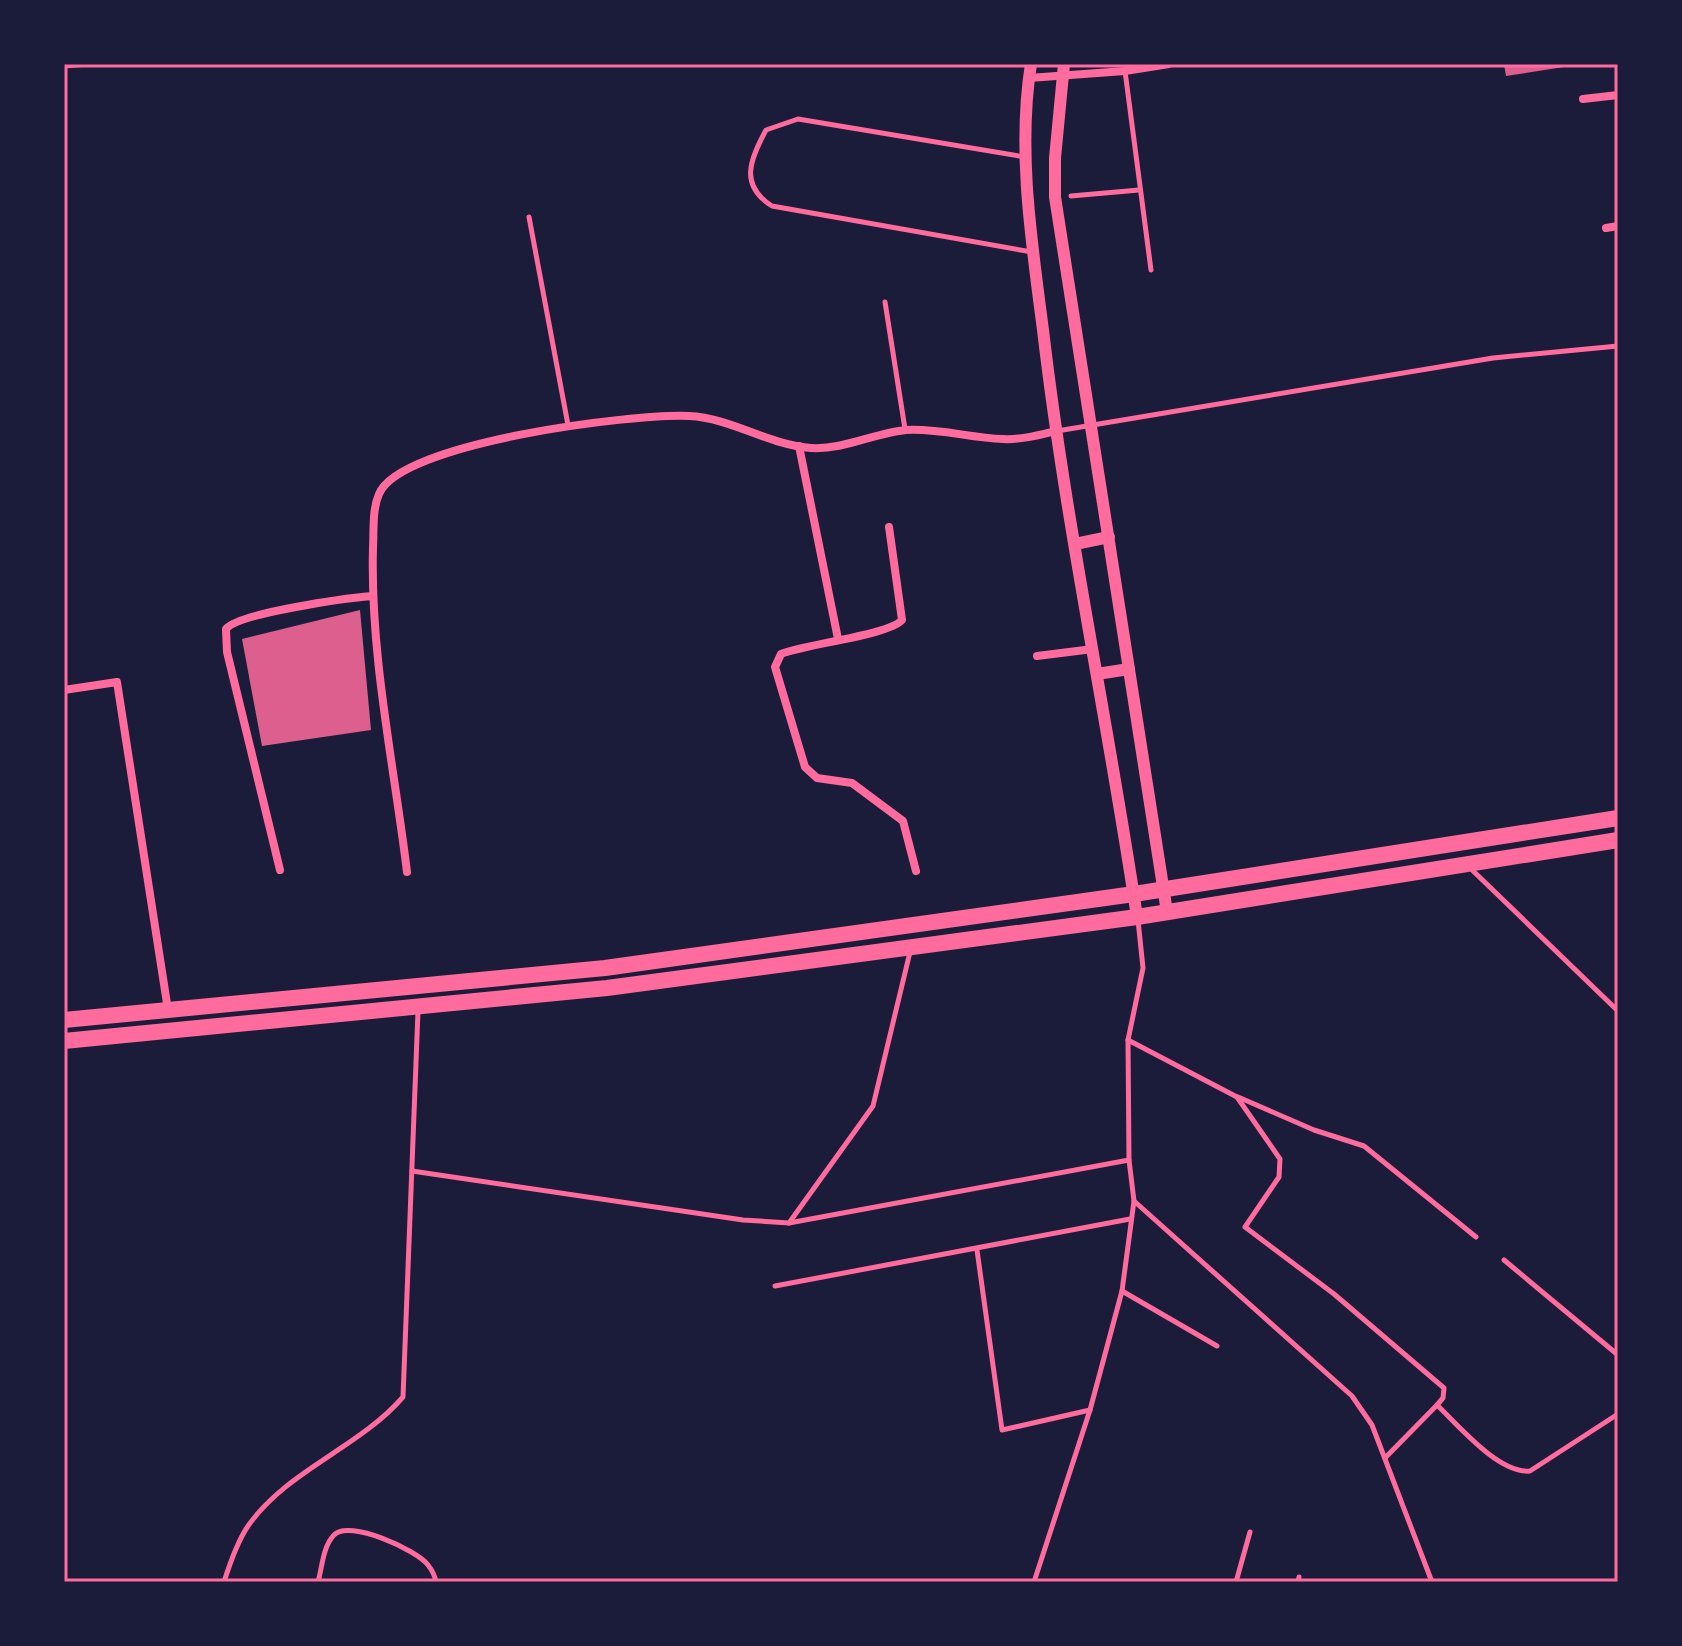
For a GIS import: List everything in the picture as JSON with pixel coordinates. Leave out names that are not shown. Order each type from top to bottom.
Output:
[{"type":"main road","points":[[64,1020],[605,968],[1134,894],[1618,818]]},
{"type":"main road","points":[[64,1041],[607,988],[1137,917],[1618,840]]},
{"type":"street","points":[[1031,64],[1027,157],[1033,253],[1056,431],[1137,917]]},
{"type":"street","points":[[1029,78],[1064,70],[1125,71],[1169,64]]},
{"type":"street","points":[[1064,70],[1055,158],[1055,197],[1167,912]]},
{"type":"street","points":[[1583,99],[1618,95]]},
{"type":"street","points":[[1606,228],[1618,226]]},
{"type":"street","points":[[407,872],[372,596],[376,506],[380,491],[398,474],[461,449],[568,425],[692,416],[736,427],[781,444],[815,448],[905,430],[1004,439],[1056,431]]},
{"type":"street","points":[[799,446],[838,639]]},
{"type":"street","points":[[889,527],[902,620],[888,629],[799,647],[776,660],[805,767],[817,778],[852,783],[903,821],[916,871]]},
{"type":"street","points":[[1075,544],[1109,537]]},
{"type":"street","points":[[280,870],[227,652],[226,629],[230,624],[267,614],[372,596]]},
{"type":"street","points":[[1037,656],[1093,649]]},
{"type":"street","points":[[1097,674],[1129,669]]},
{"type":"street","points":[[64,690],[117,682],[168,1010]]},
{"type":"lane","points":[[64,66],[88,64]]},
{"type":"lane","points":[[1125,71],[1151,270]]},
{"type":"lane","points":[[1027,157],[798,119],[766,130],[753,154],[748,176],[755,192],[772,206],[1033,253]]},
{"type":"lane","points":[[1071,196],[1139,190]]},
{"type":"lane","points":[[529,217],[568,425]]},
{"type":"lane","points":[[885,302],[905,430]]},
{"type":"lane","points":[[1056,431],[1493,358],[1618,346]]},
{"type":"lane","points":[[1467,864],[1618,1011]]},
{"type":"lane","points":[[1034,1582],[1090,1410],[1122,1291],[1134,1201],[1129,1160],[1128,1040],[1143,968],[1137,917]]},
{"type":"lane","points":[[789,1223],[873,1106],[911,947]]},
{"type":"lane","points":[[224,1582],[247,1527],[273,1496],[387,1416],[403,1397],[419,1006]]},
{"type":"lane","points":[[1128,1040],[1237,1097],[1314,1130],[1364,1146],[1476,1237]]},
{"type":"lane","points":[[1237,1097],[1280,1159],[1279,1177],[1245,1227],[1334,1294],[1444,1388],[1443,1398],[1385,1458]]},
{"type":"lane","points":[[412,1171],[743,1220],[789,1223],[1129,1160]]},
{"type":"lane","points":[[1134,1201],[1352,1396],[1372,1425],[1432,1582]]},
{"type":"lane","points":[[775,1286],[1130,1219]]},
{"type":"lane","points":[[977,1250],[1002,1430],[1090,1410]]},
{"type":"lane","points":[[1504,1260],[1618,1355]]},
{"type":"lane","points":[[1122,1291],[1217,1346]]},
{"type":"lane","points":[[1437,1405],[1502,1465],[1516,1473],[1530,1471],[1618,1414]]},
{"type":"lane","points":[[318,1582],[328,1543],[334,1534],[351,1528],[372,1534],[427,1563],[436,1582]]},
{"type":"lane","points":[[1236,1582],[1250,1532]]},
{"type":"building","points":[[1504,64],[1570,64],[1570,66],[1506,76]]},
{"type":"building","points":[[360,610],[371,730],[262,746],[242,639]]}]
